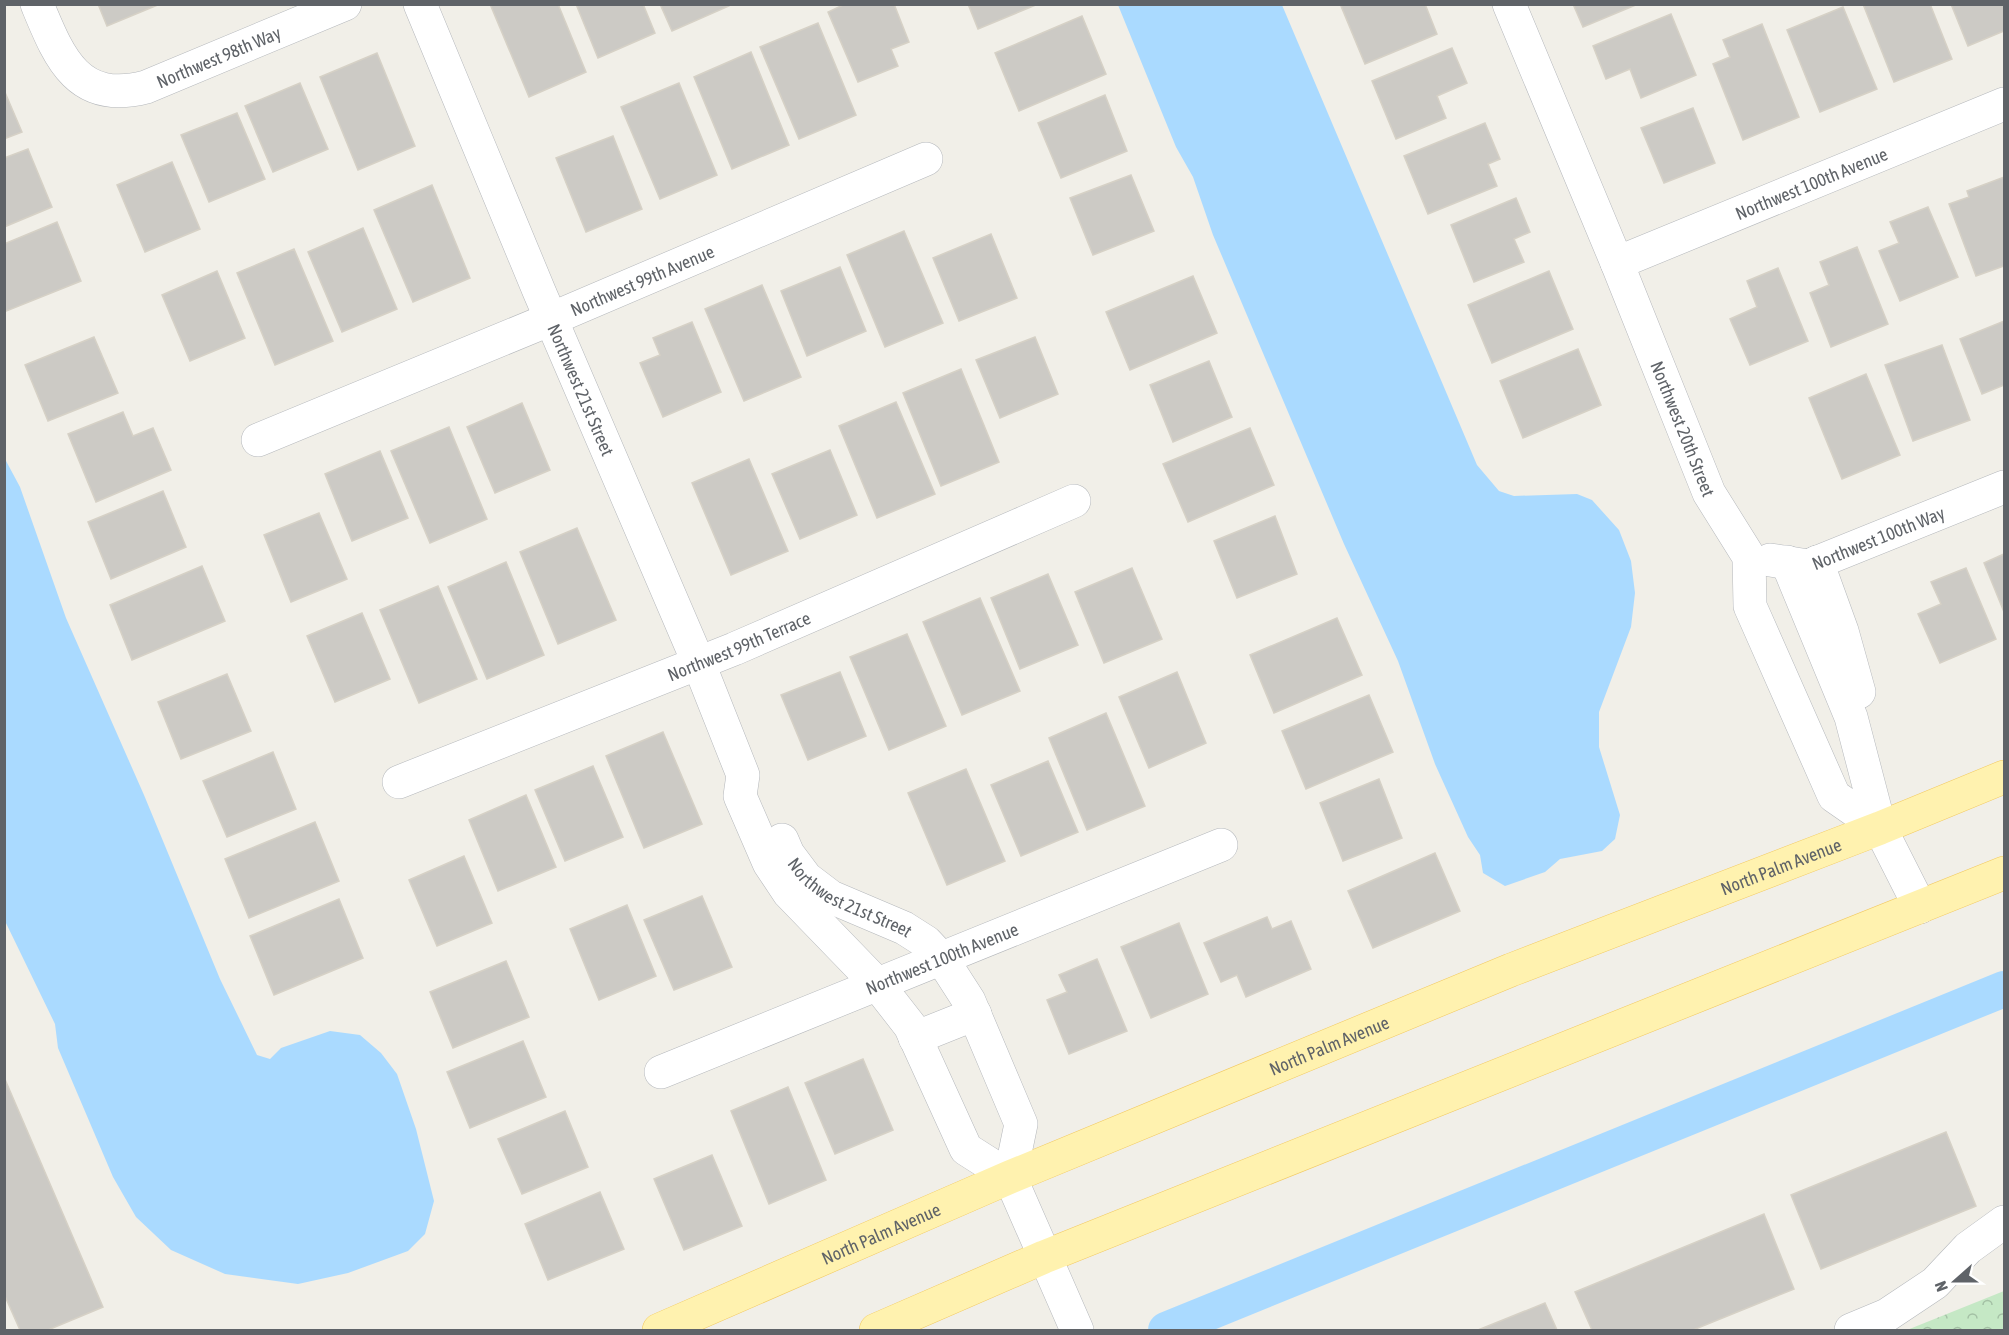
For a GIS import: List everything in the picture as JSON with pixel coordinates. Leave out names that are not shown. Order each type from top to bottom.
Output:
[{"type":"main road","name":"North Palm Avenue","points":[[659,1330],[1010,1177],[1511,970],[1880,828],[2004,777]]},
{"type":"main road","points":[[876,1330],[1044,1257],[2004,873]]},
{"type":"street","name":"Northwest 98th Way","points":[[37,4],[58,54],[66,66],[91,84],[117,92],[146,87],[345,4]]},
{"type":"street","name":"Northwest 21st Street","points":[[420,4],[551,319],[699,664],[743,775],[760,789],[788,854],[806,878],[831,897],[904,928],[926,942],[942,959],[969,1001],[1021,1124],[1010,1177],[966,1149],[910,1026],[878,985],[789,893],[769,863],[740,796],[743,775]]},
{"type":"street","name":"Northwest 20th Street","points":[[1509,4],[1617,263],[1709,493],[1749,557]]},
{"type":"street","name":"Northwest 100th Avenue","points":[[1617,263],[2004,104]]},
{"type":"street","name":"Northwest 99th Avenue","points":[[258,440],[551,319],[926,159]]},
{"type":"street","name":"Northwest 100th Way","points":[[1749,557],[1802,562],[2004,487]]},
{"type":"street","name":"Northwest 99th Terrace","points":[[399,782],[699,664],[1074,501]]},
{"type":"street","points":[[1749,557],[1750,606],[1834,796],[1880,828]]},
{"type":"street","points":[[1802,562],[1842,631],[1863,705],[1854,728],[1880,828],[1920,908]]},
{"type":"street","name":"Northwest 100th Avenue","points":[[661,1072],[1221,845]]},
{"type":"street","points":[[915,1038],[975,1014]]},
{"type":"street","points":[[1010,1177],[1077,1330]]},
{"type":"street","points":[[1851,1330],[1887,1315],[1935,1283],[1968,1248],[2004,1222]]},
{"type":"green space","points":[[2004,1291],[2004,1330],[1907,1330]]},
{"type":"water","points":[[1118,5],[1282,5],[1477,465],[1499,491],[1514,496],[1577,494],[1592,500],[1619,530],[1631,561],[1635,593],[1631,627],[1599,712],[1599,747],[1620,815],[1615,839],[1602,851],[1560,859],[1545,872],[1505,886],[1483,873],[1480,855],[1468,837],[1435,764],[1398,661],[1344,544],[1213,235],[1193,177],[1176,147]]},
{"type":"water","points":[[5,459],[20,487],[66,618],[144,795],[220,979],[257,1055],[270,1059],[281,1048],[330,1031],[360,1035],[381,1053],[397,1074],[416,1129],[434,1201],[425,1234],[408,1251],[348,1273],[298,1284],[225,1274],[171,1250],[136,1217],[113,1177],[58,1048],[55,1024],[5,921]]},
{"type":"building","points":[[98,4],[160,4],[107,26]]},
{"type":"building","points":[[490,4],[558,4],[586,72],[529,97]]},
{"type":"building","points":[[576,4],[643,4],[655,33],[598,58]]},
{"type":"building","points":[[660,4],[728,4],[729,6],[672,31]]},
{"type":"building","points":[[845,4],[894,4],[909,42],[891,49],[898,66],[858,82],[828,12]]},
{"type":"building","points":[[968,4],[1038,4],[978,29]]},
{"type":"building","points":[[1345,4],[1425,4],[1437,34],[1365,64],[1341,6]]},
{"type":"building","points":[[1573,4],[1638,4],[1583,27]]},
{"type":"building","points":[[1863,4],[1930,4],[1952,59],[1894,82]]},
{"type":"building","points":[[1951,4],[2004,4],[2004,31],[1968,46]]},
{"type":"building","points":[[1843,7],[1877,89],[1820,112],[1787,30]]},
{"type":"building","points":[[1671,14],[1696,75],[1641,98],[1630,69],[1606,79],[1593,46]]},
{"type":"building","points":[[1082,16],[1106,74],[1019,111],[995,53]]},
{"type":"building","points":[[818,23],[856,115],[799,139],[760,47]]},
{"type":"building","points":[[1762,24],[1799,117],[1743,140],[1713,64],[1730,57],[1723,40]]},
{"type":"building","points":[[1452,48],[1467,83],[1437,96],[1446,118],[1396,139],[1372,81]]},
{"type":"building","points":[[751,52],[789,145],[732,169],[694,77]]},
{"type":"building","points":[[377,53],[415,146],[358,170],[320,77]]},
{"type":"building","points":[[300,83],[328,149],[273,172],[245,106]]},
{"type":"building","points":[[679,83],[717,175],[660,199],[621,107]]},
{"type":"building","points":[[4,90],[22,132],[4,139]]},
{"type":"building","points":[[1105,95],[1127,151],[1061,178],[1038,123]]},
{"type":"building","points":[[1693,108],[1715,163],[1664,183],[1641,128]]},
{"type":"building","points":[[237,113],[265,179],[209,202],[181,135]]},
{"type":"building","points":[[1485,123],[1500,159],[1488,164],[1497,186],[1428,214],[1404,156]]},
{"type":"building","points":[[613,136],[642,209],[586,232],[556,158]]},
{"type":"building","points":[[28,149],[52,207],[4,227],[4,158]]},
{"type":"building","points":[[172,162],[200,229],[145,252],[117,185]]},
{"type":"building","points":[[1131,175],[1154,231],[1093,255],[1070,198]]},
{"type":"building","points":[[2004,177],[2004,266],[1976,276],[1949,204],[1969,197],[1967,191]]},
{"type":"building","points":[[432,185],[470,278],[413,302],[374,210]]},
{"type":"building","points":[[1516,198],[1530,232],[1514,239],[1524,262],[1474,282],[1451,225]]},
{"type":"building","points":[[1928,207],[1958,277],[1900,301],[1879,251],[1899,243],[1890,222]]},
{"type":"building","points":[[57,222],[81,281],[4,312],[4,244]]},
{"type":"building","points":[[363,228],[397,309],[342,332],[308,252]]},
{"type":"building","points":[[904,231],[943,323],[885,347],[847,255]]},
{"type":"building","points":[[991,234],[1017,298],[959,321],[933,258]]},
{"type":"building","points":[[1857,247],[1888,324],[1831,347],[1810,293],[1829,285],[1820,262]]},
{"type":"building","points":[[294,249],[333,341],[275,365],[237,273]]},
{"type":"building","points":[[840,267],[866,331],[807,356],[781,291]]},
{"type":"building","points":[[1778,268],[1808,341],[1750,365],[1730,319],[1757,307],[1747,281]]},
{"type":"building","points":[[217,271],[245,338],[190,361],[162,295]]},
{"type":"building","points":[[1549,271],[1573,329],[1492,363],[1468,305]]},
{"type":"building","points":[[1193,276],[1217,333],[1130,370],[1106,312]]},
{"type":"building","points":[[762,285],[801,377],[744,401],[705,309]]},
{"type":"building","points":[[2004,321],[2004,385],[1982,394],[1960,339]]},
{"type":"building","points":[[692,322],[721,392],[663,417],[640,363],[660,355],[653,338]]},
{"type":"building","points":[[94,337],[118,393],[48,421],[25,365]]},
{"type":"building","points":[[1035,337],[1058,394],[1000,418],[976,360]]},
{"type":"building","points":[[1942,345],[1970,420],[1913,441],[1885,365]]},
{"type":"building","points":[[1578,349],[1601,405],[1523,438],[1500,381]]},
{"type":"building","points":[[1209,361],[1232,417],[1173,442],[1150,385]]},
{"type":"building","points":[[961,369],[999,462],[941,486],[903,393]]},
{"type":"building","points":[[1866,374],[1900,455],[1842,479],[1809,398]]},
{"type":"building","points":[[896,402],[935,494],[877,518],[839,426]]},
{"type":"building","points":[[522,403],[550,470],[495,493],[467,427]]},
{"type":"building","points":[[123,412],[133,436],[153,428],[171,470],[96,502],[68,434]]},
{"type":"building","points":[[449,427],[487,519],[430,543],[391,451]]},
{"type":"building","points":[[1250,428],[1274,485],[1188,522],[1163,464]]},
{"type":"building","points":[[830,450],[857,515],[800,539],[772,474]]},
{"type":"building","points":[[380,451],[408,518],[352,541],[325,474]]},
{"type":"building","points":[[749,459],[788,551],[731,575],[692,483]]},
{"type":"building","points":[[163,491],[186,547],[111,579],[88,522]]},
{"type":"building","points":[[319,513],[347,579],[291,602],[264,535]]},
{"type":"building","points":[[1275,516],[1297,574],[1237,598],[1214,541]]},
{"type":"building","points":[[577,528],[616,620],[558,644],[520,552]]},
{"type":"building","points":[[2004,554],[2004,612],[1984,563]]},
{"type":"building","points":[[506,562],[544,655],[487,679],[448,587]]},
{"type":"building","points":[[202,566],[225,621],[132,660],[110,605]]},
{"type":"building","points":[[1132,568],[1162,639],[1104,663],[1075,592]]},
{"type":"building","points":[[1966,568],[1996,639],[1940,663],[1918,614],[1941,604],[1931,582]]},
{"type":"building","points":[[1048,574],[1078,645],[1020,669],[991,598]]},
{"type":"building","points":[[438,586],[477,679],[419,703],[380,610]]},
{"type":"building","points":[[980,598],[1020,691],[962,715],[923,622]]},
{"type":"building","points":[[362,613],[390,679],[335,702],[307,636]]},
{"type":"building","points":[[1337,618],[1362,675],[1274,713],[1250,655]]},
{"type":"building","points":[[907,634],[946,726],[889,750],[850,657]]},
{"type":"building","points":[[840,672],[866,736],[808,760],[781,695]]},
{"type":"building","points":[[1177,672],[1206,743],[1149,768],[1119,697]]},
{"type":"building","points":[[227,674],[251,731],[181,759],[158,702]]},
{"type":"building","points":[[1369,695],[1393,752],[1306,789],[1282,731]]},
{"type":"building","points":[[1106,713],[1145,806],[1087,830],[1049,738]]},
{"type":"building","points":[[663,732],[702,824],[644,848],[606,756]]},
{"type":"building","points":[[273,752],[296,809],[227,837],[203,781]]},
{"type":"building","points":[[1048,761],[1078,832],[1021,856],[991,785]]},
{"type":"building","points":[[593,766],[623,837],[565,861],[535,790]]},
{"type":"building","points":[[966,769],[1005,861],[947,885],[908,793]]},
{"type":"building","points":[[1379,779],[1402,838],[1343,861],[1320,803]]},
{"type":"building","points":[[526,795],[556,867],[498,891],[469,820]]},
{"type":"building","points":[[315,822],[339,881],[249,918],[225,859]]},
{"type":"building","points":[[1435,853],[1460,911],[1373,948],[1348,891]]},
{"type":"building","points":[[464,856],[492,923],[437,946],[409,880]]},
{"type":"building","points":[[702,896],[732,967],[674,990],[644,920]]},
{"type":"building","points":[[339,899],[363,958],[274,995],[250,936]]},
{"type":"building","points":[[627,905],[656,976],[599,1000],[570,929]]},
{"type":"building","points":[[1267,917],[1272,929],[1291,921],[1311,969],[1246,997],[1237,975],[1221,982],[1204,943]]},
{"type":"building","points":[[1179,923],[1208,994],[1151,1018],[1121,947]]},
{"type":"building","points":[[1097,959],[1127,1031],[1069,1054],[1047,1000],[1067,992],[1059,975]]},
{"type":"building","points":[[506,961],[529,1017],[453,1048],[430,992]]},
{"type":"building","points":[[523,1041],[546,1097],[470,1128],[447,1072]]},
{"type":"building","points":[[863,1059],[893,1130],[835,1154],[805,1083]]},
{"type":"building","points":[[4,1077],[103,1307],[48,1330],[20,1330],[4,1294]]},
{"type":"building","points":[[788,1087],[826,1180],[769,1204],[731,1111]]},
{"type":"building","points":[[565,1111],[588,1167],[522,1194],[498,1139]]},
{"type":"building","points":[[1946,1132],[1976,1206],[1821,1269],[1791,1195]]},
{"type":"building","points":[[712,1155],[742,1226],[684,1250],[654,1179]]},
{"type":"building","points":[[600,1192],[624,1249],[548,1280],[525,1224]]},
{"type":"building","points":[[1764,1214],[1794,1289],[1693,1330],[1592,1330],[1575,1292]]},
{"type":"building","points":[[1545,1303],[1557,1330],[1478,1330]]},
{"type":"waterway","points":[[1166,1330],[2004,989]]}]
